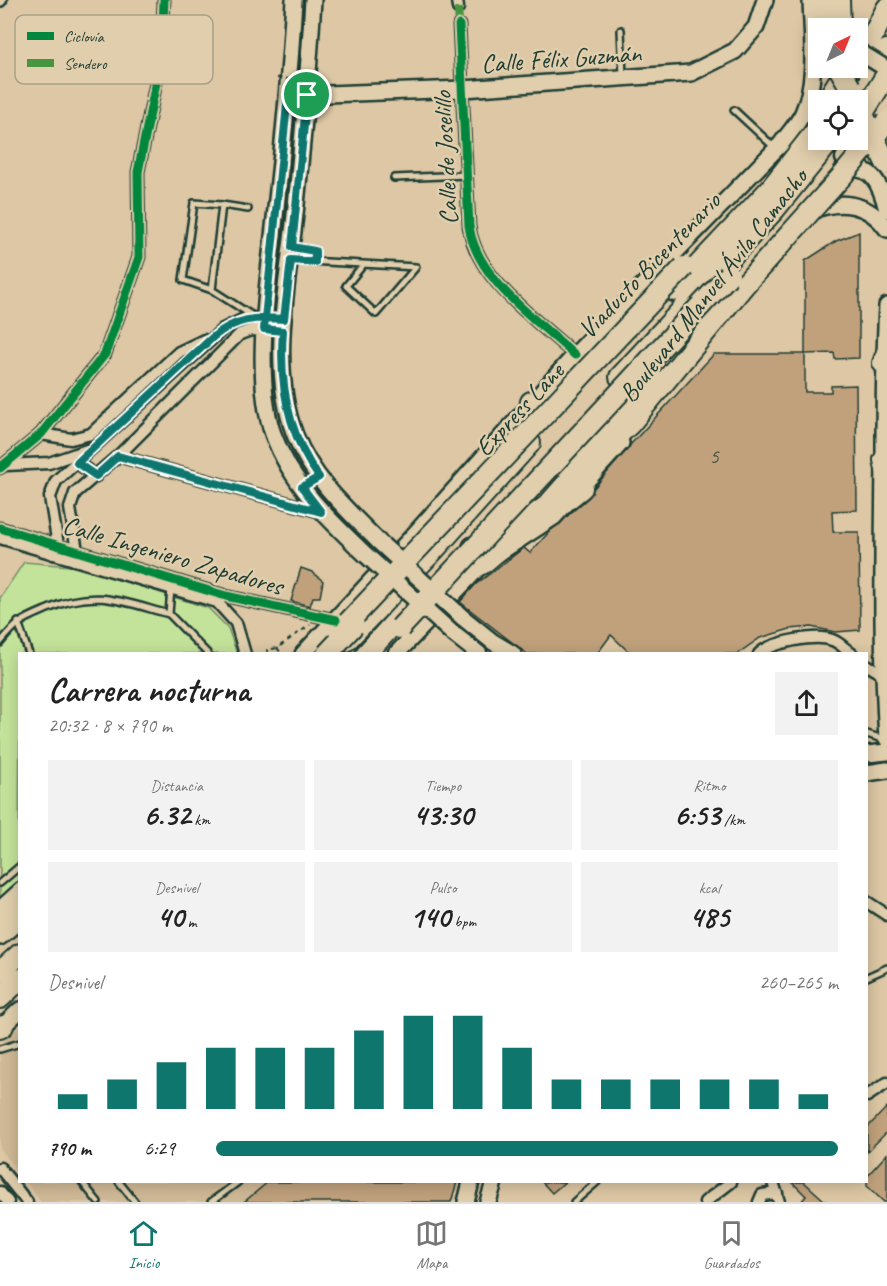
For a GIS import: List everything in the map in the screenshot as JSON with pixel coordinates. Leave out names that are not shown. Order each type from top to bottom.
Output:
[{"type":"highway","points":[[824,0],[825,18]]},
{"type":"highway","points":[[839,0],[840,18]]},
{"type":"highway","points":[[868,32],[885,0]]},
{"type":"highway","points":[[868,45],[887,8]]},
{"type":"highway","points":[[886,164],[850,87],[887,50]]},
{"type":"highway","points":[[868,105],[887,74]]},
{"type":"highway","points":[[551,513],[571,486],[605,457],[684,357],[887,122]]},
{"type":"highway","name":"Viaducto Bicentenario","points":[[319,652],[338,626],[750,199],[808,126]]},
{"type":"highway","name":"Express Lane","points":[[329,652],[759,194],[808,132]]},
{"type":"highway","name":"Boulevard Manuel Ávila Camacho","points":[[336,652],[404,589],[523,451],[771,188],[808,141]]},
{"type":"highway","name":"Boulevard Manuel Ávila Camacho","points":[[368,652],[775,209],[823,150]]},
{"type":"highway","points":[[378,652],[843,150]]},
{"type":"highway","points":[[519,488],[575,458],[652,380],[799,219]]},
{"type":"highway","points":[[633,297],[680,284]]},
{"type":"highway","points":[[586,464],[652,380]]},
{"type":"highway","points":[[523,451],[531,402]]},
{"type":"highway","points":[[462,550],[505,536],[533,518],[586,464],[630,424]]},
{"type":"highway","points":[[482,564],[508,541],[551,513],[582,488]]},
{"type":"highway","points":[[0,921],[18,907]]},
{"type":"highway","points":[[0,957],[18,940]]},
{"type":"highway","points":[[0,972],[18,956]]},
{"type":"highway","points":[[0,998],[18,981]]},
{"type":"highway","points":[[1,1023],[18,995]]},
{"type":"main road","points":[[294,0],[288,95],[260,324],[266,400],[272,432],[285,462],[321,512],[366,555],[477,652]]},
{"type":"main road","points":[[313,0],[307,95],[284,325],[282,382],[290,420],[301,448],[319,477],[343,507],[462,617],[493,642],[510,652]]},
{"type":"main road","name":"Calle Félix Guzmán","points":[[288,95],[463,89],[691,73],[735,51],[756,27],[765,0]]},
{"type":"main road","name":"Boulevard Manuel Ávila Camacho","points":[[306,652],[338,626],[531,402],[776,149],[802,113],[809,92],[813,47],[811,0]]},
{"type":"main road","points":[[868,57],[887,69]]},
{"type":"main road","name":"Boulevard Manuel Ávila Camacho","points":[[868,121],[887,91]]},
{"type":"main road","points":[[868,138],[887,129]]},
{"type":"main road","name":"Boulevard Manuel Ávila Camacho","points":[[398,652],[482,564],[554,517],[582,488],[708,343],[830,179],[844,150]]},
{"type":"main road","points":[[830,179],[845,170],[865,170],[876,180],[887,210]]},
{"type":"main road","points":[[799,219],[825,205],[855,205],[873,214],[887,229]]},
{"type":"main road","points":[[887,306],[883,674],[887,740]]},
{"type":"main road","points":[[302,487],[319,477]]},
{"type":"main road","points":[[868,754],[887,752]]},
{"type":"main road","points":[[868,773],[887,770]]},
{"type":"main road","points":[[0,937],[18,922]]},
{"type":"main road","points":[[1,1023],[18,1011]]},
{"type":"main road","points":[[466,1202],[471,1183]]},
{"type":"main road","points":[[488,1202],[494,1183]]},
{"type":"street","points":[[163,15],[164,0]]},
{"type":"street","name":"Calle de Joselillo","points":[[459,25],[470,235],[481,263],[494,280],[575,356]]},
{"type":"street","points":[[3,466],[41,434],[105,354],[139,257],[138,172],[156,84]]},
{"type":"street","points":[[55,550],[50,497],[56,481],[213,337],[234,322],[284,325]]},
{"type":"street","points":[[76,555],[70,508],[75,493],[118,456],[240,334],[260,324]]},
{"type":"street","points":[[41,434],[71,439],[91,434],[179,352],[213,337]]},
{"type":"street","points":[[3,466],[49,463],[94,447]]},
{"type":"street","points":[[118,456],[321,512]]},
{"type":"street","points":[[77,463],[96,476]]},
{"type":"street","name":"Calle Ingeniero Zapadores","points":[[0,528],[55,550]]},
{"type":"street","name":"Calle Ingeniero Zapadores","points":[[0,538],[76,555],[173,584],[338,626]]},
{"type":"street","name":"Calle Ingeniero Zapadores","points":[[173,584],[216,602],[231,615],[240,630],[245,652]]},
{"type":"street","points":[[761,652],[765,648],[800,639],[832,640],[849,652]]},
{"type":"street","points":[[868,666],[883,674]]},
{"type":"street","points":[[0,906],[18,890]]},
{"type":"street","points":[[868,903],[887,915]]},
{"type":"street","points":[[868,1095],[887,1083]]},
{"type":"street","points":[[0,1168],[27,1202]]},
{"type":"street","points":[[705,1202],[730,1183]]},
{"type":"street","points":[[0,1192],[8,1202]]},
{"type":"street","points":[[759,1202],[762,1195],[776,1192]]},
{"type":"lane","points":[[621,30],[623,78]]},
{"type":"lane","points":[[734,110],[776,149]]},
{"type":"lane","points":[[394,178],[467,176]]},
{"type":"lane","points":[[248,209],[194,203],[183,280],[213,290],[260,324]]},
{"type":"lane","points":[[213,290],[222,205]]},
{"type":"lane","points":[[291,253],[315,251],[315,262]]},
{"type":"lane","points":[[291,253],[315,262],[363,264],[416,267],[376,315],[346,286],[363,264]]},
{"type":"lane","points":[[169,614],[173,584]]},
{"type":"lane","points":[[0,643],[18,622],[67,600],[93,596],[169,614],[206,652]]},
{"type":"lane","points":[[18,622],[28,652]]},
{"type":"lane","points":[[868,734],[887,740]]},
{"type":"lane","points":[[0,883],[18,868]]},
{"type":"lane","points":[[868,977],[887,968]]},
{"type":"lane","points":[[0,1049],[18,1044]]},
{"type":"lane","points":[[83,1183],[98,1202]]},
{"type":"lane","points":[[120,1183],[135,1202]]},
{"type":"lane","points":[[211,1202],[237,1183]]},
{"type":"lane","points":[[574,1202],[596,1183]]},
{"type":"path","points":[[277,78],[319,81]]},
{"type":"path","points":[[267,652],[277,648],[280,652]]},
{"type":"shaded area","points":[[18,1028],[18,1173],[0,1148],[0,1045]]},
{"type":"shaded area","points":[[27,1183],[459,1183],[453,1202],[41,1202]]},
{"type":"green space","points":[[24,562],[80,567],[208,608],[228,628],[236,652],[18,652],[18,882],[0,899],[0,598]]},
{"type":"building","points":[[859,232],[859,358],[835,359],[834,353],[805,354],[805,261],[836,241]]},
{"type":"building","points":[[714,354],[805,354],[805,392],[831,392],[831,386],[856,385],[857,510],[832,511],[833,532],[859,532],[860,630],[836,632],[811,627],[790,629],[760,638],[740,652],[629,652],[611,635],[598,652],[524,652],[460,602],[475,585],[524,548],[530,553],[550,531],[589,497],[631,444]]},
{"type":"building","points":[[301,568],[312,572],[323,581],[320,597],[313,597],[310,606],[291,601]]},
{"type":"building","points":[[887,1107],[887,1132],[868,1151],[868,1127]]},
{"type":"building","points":[[887,1154],[887,1202],[884,1202],[867,1186],[868,1175]]},
{"type":"building","points":[[267,1183],[457,1183],[451,1202],[244,1202]]},
{"type":"building","points":[[543,1183],[564,1183],[552,1193]]},
{"type":"building","points":[[793,1183],[805,1183],[826,1202],[801,1202],[806,1196]]},
{"type":"marked path","points":[[458,8],[459,25]]},
{"type":"cycle path","points":[[163,15],[164,0]]},
{"type":"cycle path","points":[[459,25],[469,226],[474,245],[483,264],[510,297],[575,355]]},
{"type":"cycle path","points":[[0,468],[41,434],[105,354],[139,257],[138,172],[156,84]]},
{"type":"cycle path","points":[[118,456],[321,512]]},
{"type":"cycle path","points":[[0,528],[226,596],[336,620]]},
{"type":"route","points":[[307,95],[288,95],[265,318],[264,329],[283,331],[282,382],[290,420],[301,448],[319,477],[302,487],[321,512],[118,456],[96,476],[77,463],[213,337],[234,322],[246,318],[265,318],[284,319],[291,260],[315,262],[315,251],[292,247],[307,95]]}]
